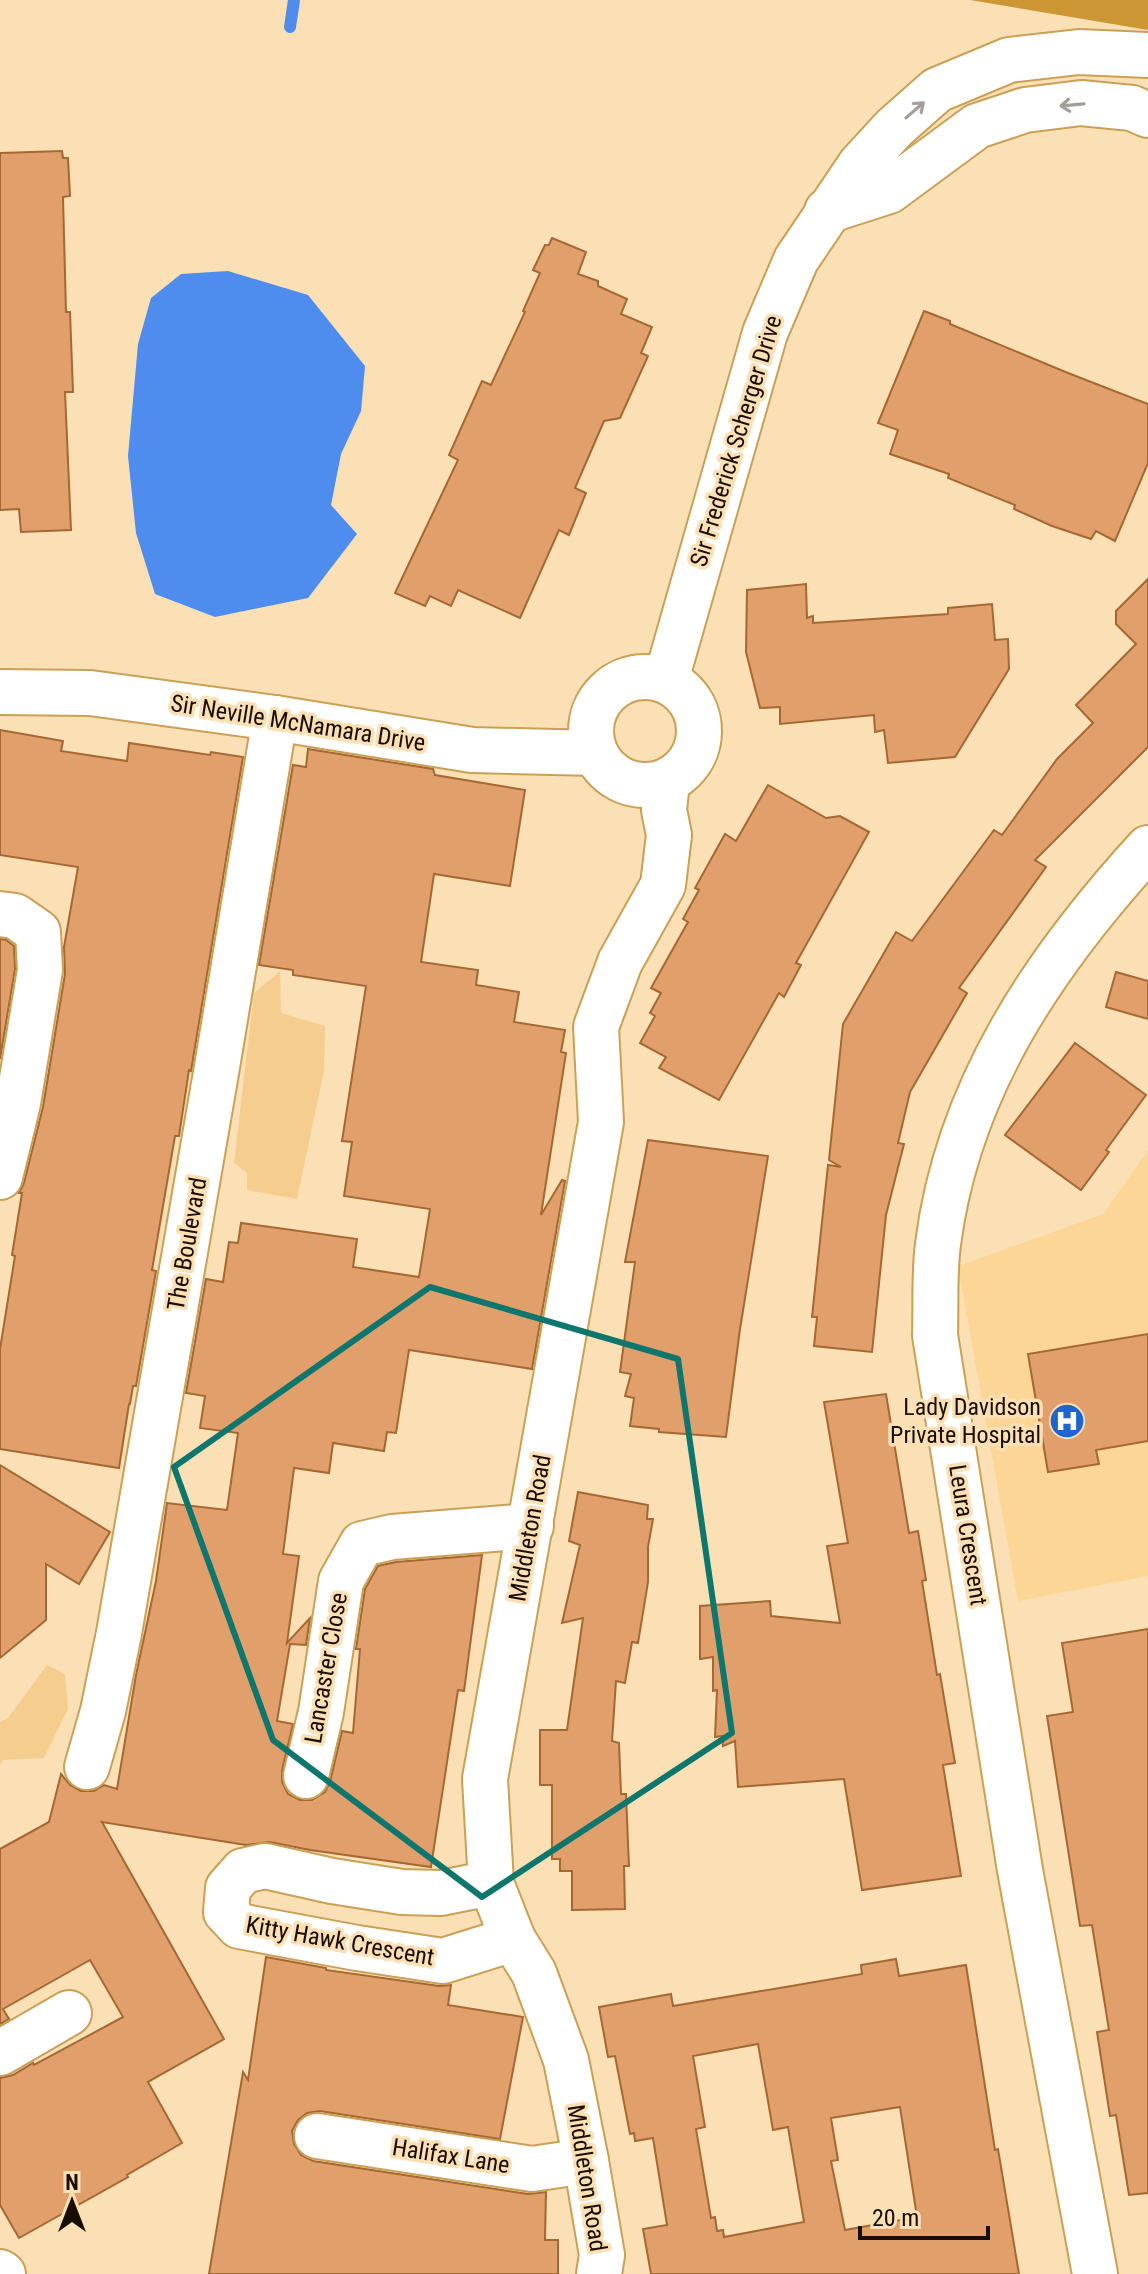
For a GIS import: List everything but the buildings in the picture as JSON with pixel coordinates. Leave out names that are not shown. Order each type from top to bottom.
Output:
[{"type":"street","name":"Sir Frederick Scherger Drive","points":[[666,680],[765,333],[796,260],[860,165],[894,128],[937,90],[1009,60],[1079,52],[1148,55]]},
{"type":"street","points":[[827,211],[889,191],[977,126],[1025,110],[1081,103],[1132,108],[1148,115]]},
{"type":"street","points":[[644,676],[666,680],[683,691],[696,709],[700,729],[697,751],[685,768],[667,781],[647,785],[625,782],[608,770],[595,753],[591,732],[594,711],[606,693],[624,681],[644,676]]},
{"type":"street","name":"Sir Neville McNamara Drive","points":[[0,692],[90,693],[275,718],[472,750],[595,753]]},
{"type":"street","name":"The Boulevard","points":[[87,1767],[105,1698],[133,1550],[275,718]]},
{"type":"street","name":"Middleton Road","points":[[599,2274],[602,2255],[566,2060],[534,1973],[513,1939],[491,1883],[485,1779],[601,1122],[596,1027],[620,962],[663,885],[669,835],[664,810],[667,781]]},
{"type":"street","name":"Leura Crescent","points":[[1095,2274],[1020,1870],[935,1335],[937,1246],[949,1180],[967,1121],[1009,1033],[1073,934],[1148,848]]},
{"type":"street","points":[[0,914],[15,916],[38,932],[40,970],[18,1103],[0,1177]]},
{"type":"street","name":"Lancaster Close","points":[[306,1776],[321,1712],[341,1581],[362,1544],[392,1537],[531,1526]]},
{"type":"street","name":"Kitty Hawk Crescent","points":[[491,1883],[441,1893],[402,1892],[265,1866],[243,1871],[228,1888],[226,1912],[239,1926],[443,1961],[513,1939]]},
{"type":"street","points":[[0,2053],[69,2013]]},
{"type":"street","name":"Halifax Lane","points":[[317,2136],[532,2169],[586,2161]]},
{"type":"highlighted area","points":[[430,1287],[678,1359],[732,1733],[482,1897],[273,1740],[174,1467]]},
{"type":"shaded area","points":[[970,0],[1148,0],[1148,30]]},
{"type":"shaded area","points":[[280,971],[281,1013],[325,1026],[324,1071],[297,1199],[247,1190],[247,1173],[234,1163],[254,993]]},
{"type":"shaded area","name":"Lady Davidson Private Hospital","points":[[1148,1150],[1148,1576],[1018,1601],[958,1266],[1103,1214]]},
{"type":"shaded area","points":[[47,1665],[65,1674],[68,1709],[44,1758],[3,1760],[0,1765],[0,1722],[8,1718]]},
{"type":"water","points":[[228,271],[308,295],[365,366],[361,411],[341,454],[331,505],[357,534],[308,598],[215,617],[155,594],[136,533],[128,456],[138,344],[151,298],[181,274]]},
{"type":"waterway","points":[[290,27],[294,0]]},
{"type":"place","name":"Lady Davidson Private Hospital","points":[[1067,1421]]}]
